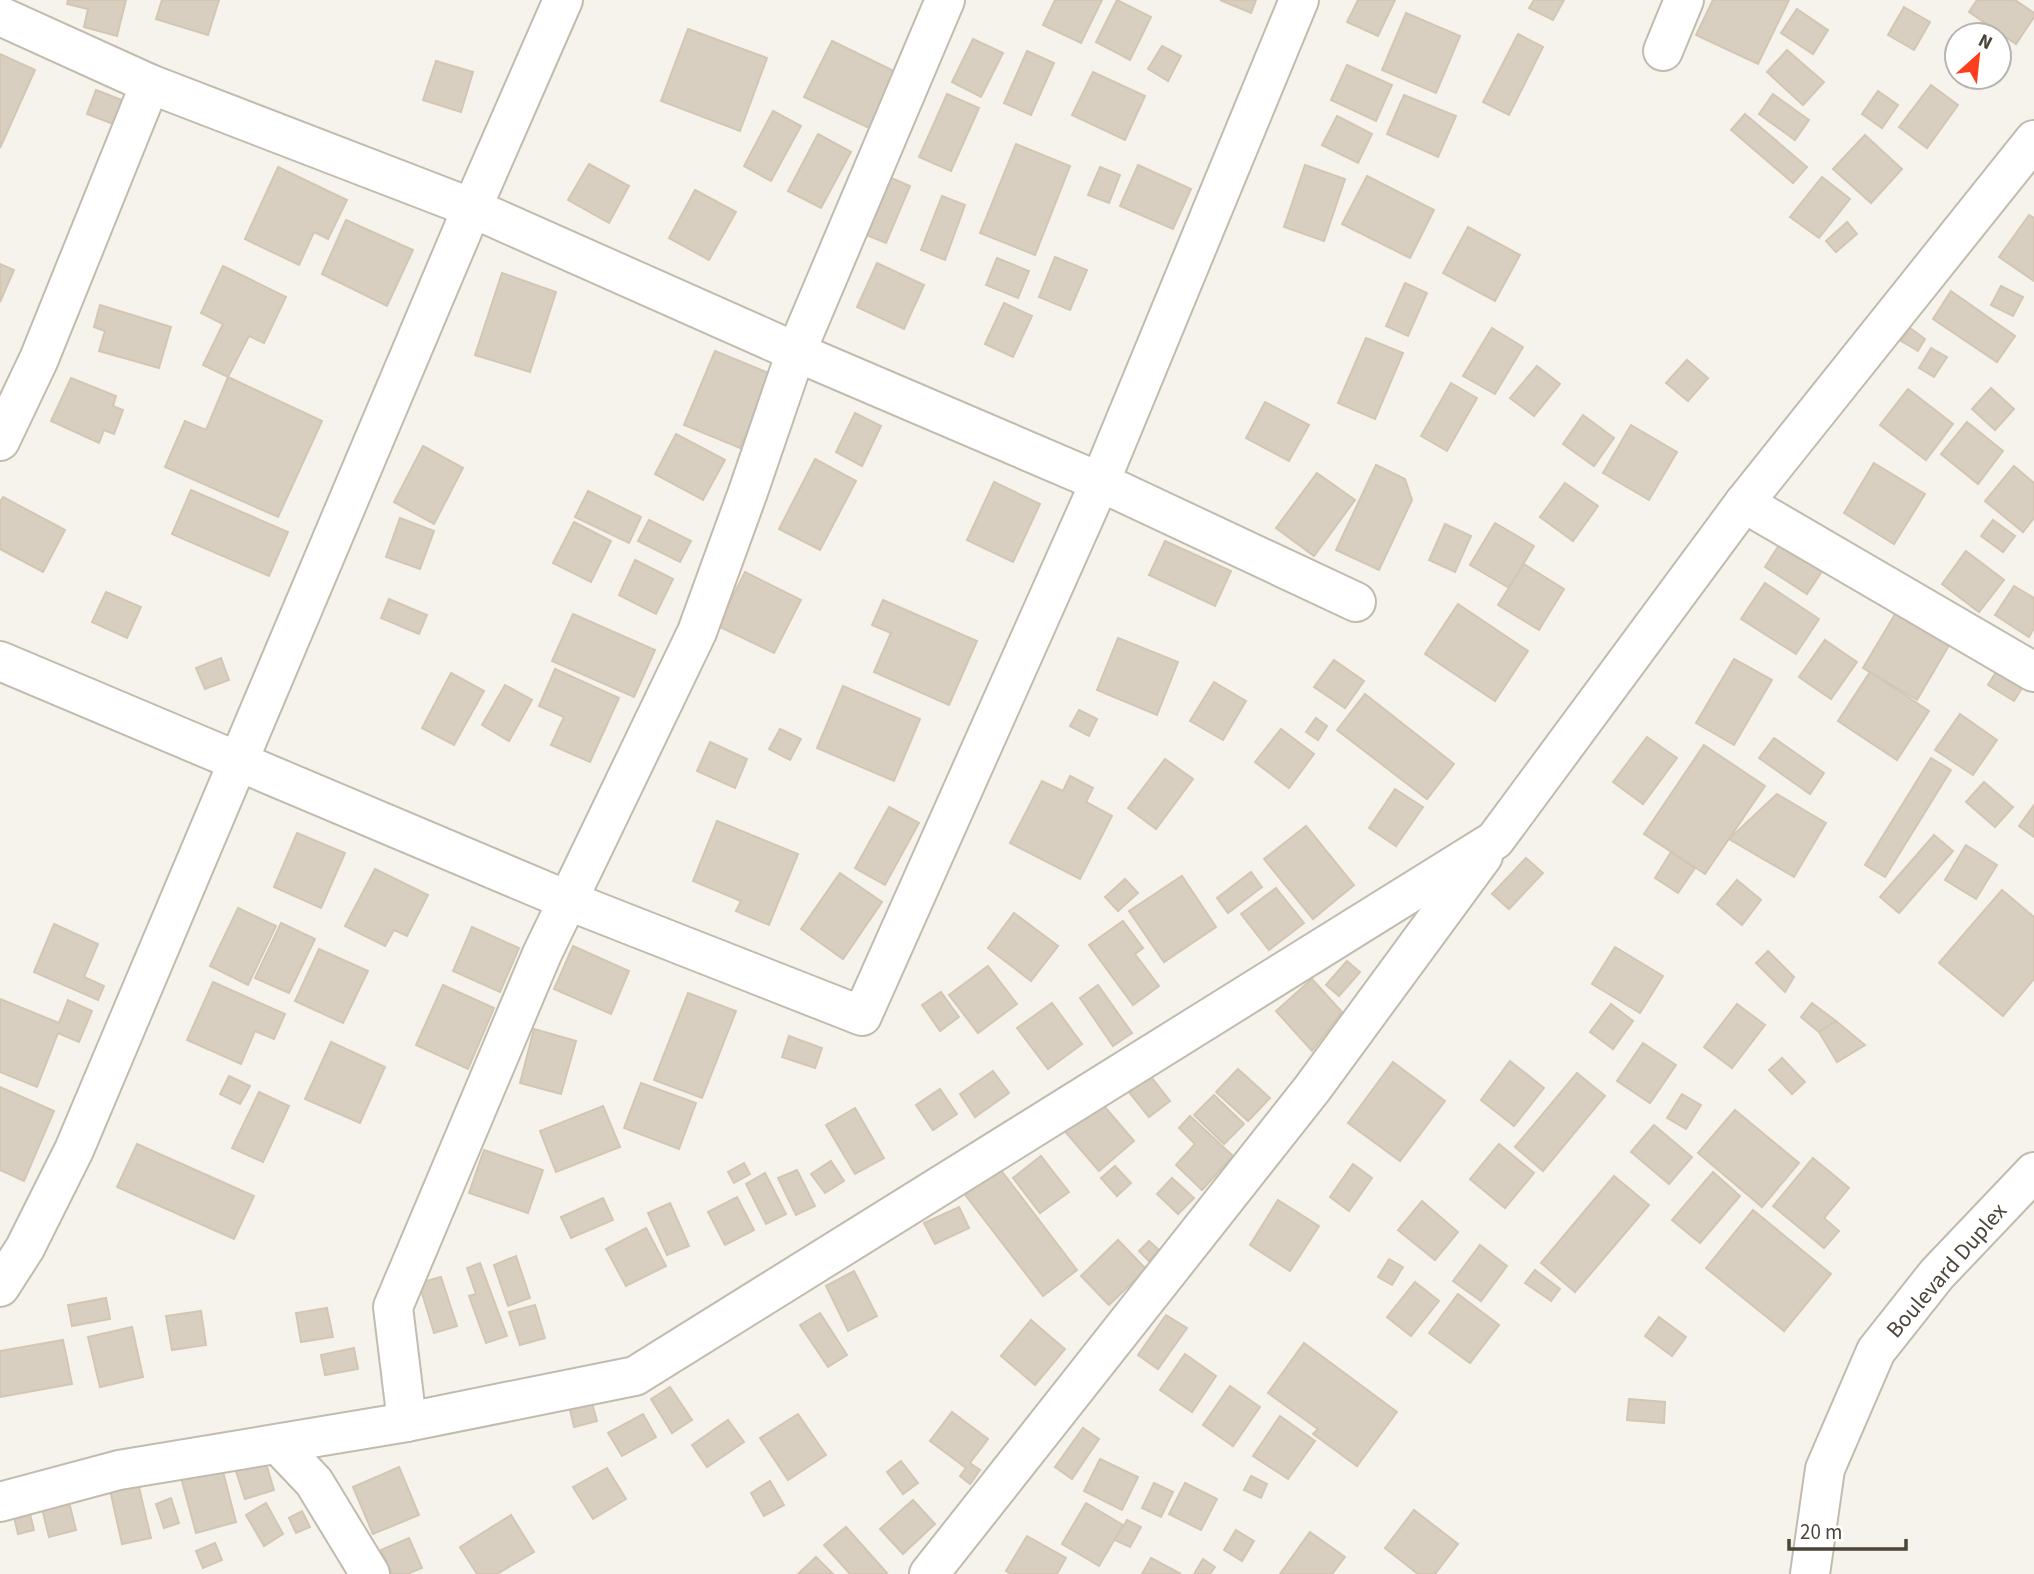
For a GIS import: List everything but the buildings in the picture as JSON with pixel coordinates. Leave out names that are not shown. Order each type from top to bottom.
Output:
[{"type":"street","points":[[0,1287],[24,1248],[74,1150],[472,208],[563,0]]},
{"type":"street","points":[[407,1422],[393,1307],[542,954],[697,632],[796,352],[945,0]]},
{"type":"street","points":[[0,661],[569,901],[862,1016],[1100,482],[1299,0]]},
{"type":"street","points":[[1663,51],[1684,0]]},
{"type":"street","points":[[0,16],[150,84],[472,208],[796,352],[1100,482],[1356,602]]},
{"type":"street","points":[[0,441],[39,359],[150,84]]},
{"type":"street","points":[[929,1574],[1312,1090],[1744,503],[2034,140]]},
{"type":"street","points":[[1744,503],[2034,672]]},
{"type":"street","points":[[0,1502],[119,1470],[407,1422],[635,1376],[1495,840]]},
{"type":"street","name":"Boulevard Duplex","points":[[1810,1574],[1825,1469],[1876,1351],[1937,1273],[2034,1172]]},
{"type":"street","points":[[278,1444],[314,1482],[370,1574]]}]
